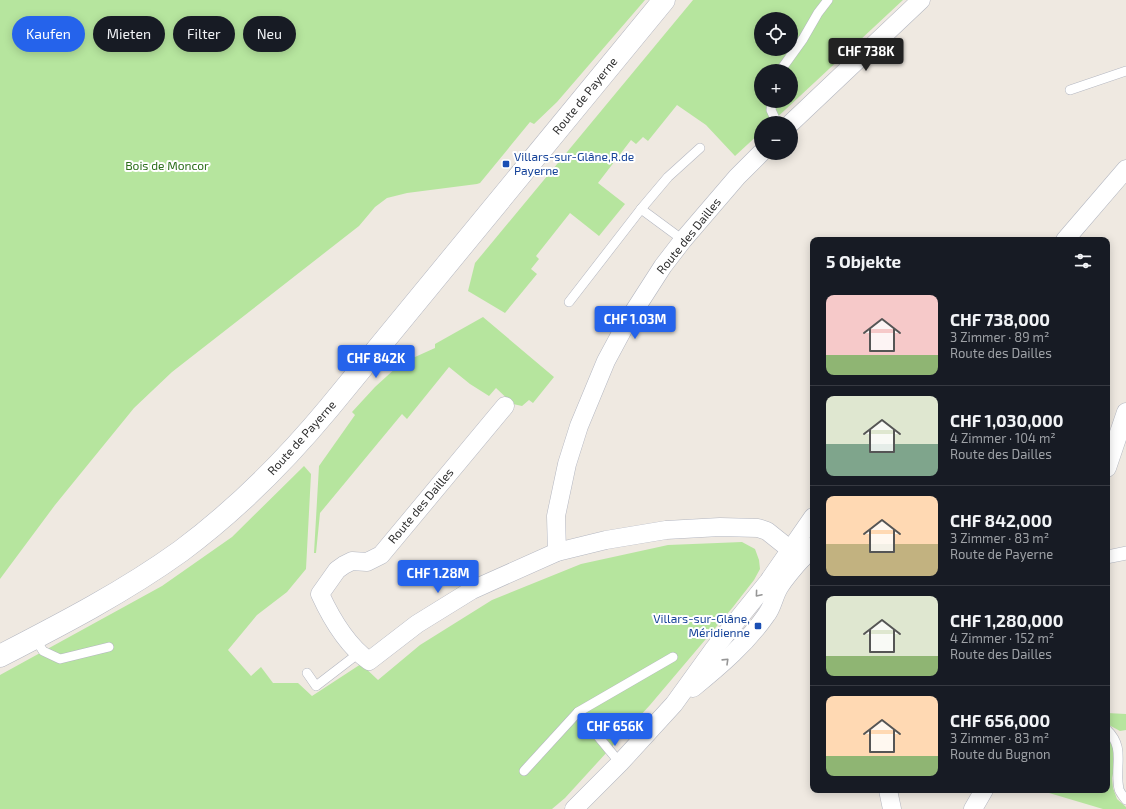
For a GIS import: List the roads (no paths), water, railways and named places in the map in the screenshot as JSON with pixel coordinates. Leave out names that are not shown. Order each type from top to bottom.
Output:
[{"type":"main road","name":"Route de Payerne","points":[[0,656],[103,601],[153,570],[230,512],[273,471],[305,437],[664,0]]},
{"type":"street","points":[[798,116],[921,0]]},
{"type":"street","name":"Route des Dailles","points":[[557,552],[556,516],[567,464],[579,426],[606,361],[627,322],[663,266],[683,240],[754,160]]},
{"type":"street","points":[[1069,237],[1123,179]]},
{"type":"street","name":"Route des Dailles","points":[[359,653],[329,613],[320,594],[337,570],[344,565],[352,561],[367,562],[381,555],[505,406]]},
{"type":"street","points":[[1110,459],[1126,412]]},
{"type":"street","points":[[574,809],[620,763],[674,704],[722,665],[741,646],[768,613],[775,595],[802,551],[810,526]]},
{"type":"street","points":[[359,653],[369,661],[417,624],[472,590],[557,552],[606,540],[666,530],[720,527],[758,528],[767,531],[802,551]]},
{"type":"street","points":[[1110,556],[1126,552]]},
{"type":"street","points":[[889,793],[892,809]]},
{"type":"street","points":[[973,809],[982,793]]},
{"type":"lane","points":[[785,64],[828,0]]},
{"type":"lane","points":[[1070,90],[1126,71]]},
{"type":"lane","points":[[569,302],[641,209],[668,177],[700,148]]},
{"type":"lane","points":[[641,209],[683,240]]},
{"type":"lane","points":[[35,638],[43,651],[60,659],[109,648]]},
{"type":"lane","points":[[307,673],[316,686],[359,653]]},
{"type":"lane","points":[[524,771],[578,712],[673,657]]},
{"type":"lane","points":[[578,712],[620,763]]},
{"type":"lane","points":[[1110,732],[1122,741],[1124,756],[1119,774],[1120,790],[1126,800]]},
{"type":"place","name":"Villars-sur-Glâne,R.de Payerne","points":[[506,164]]},
{"type":"place","name":"Villars-sur-Glâne, Méridienne","points":[[758,626]]},
{"type":"park label","name":"Bois de Moncor","points":[[167,166]]}]
